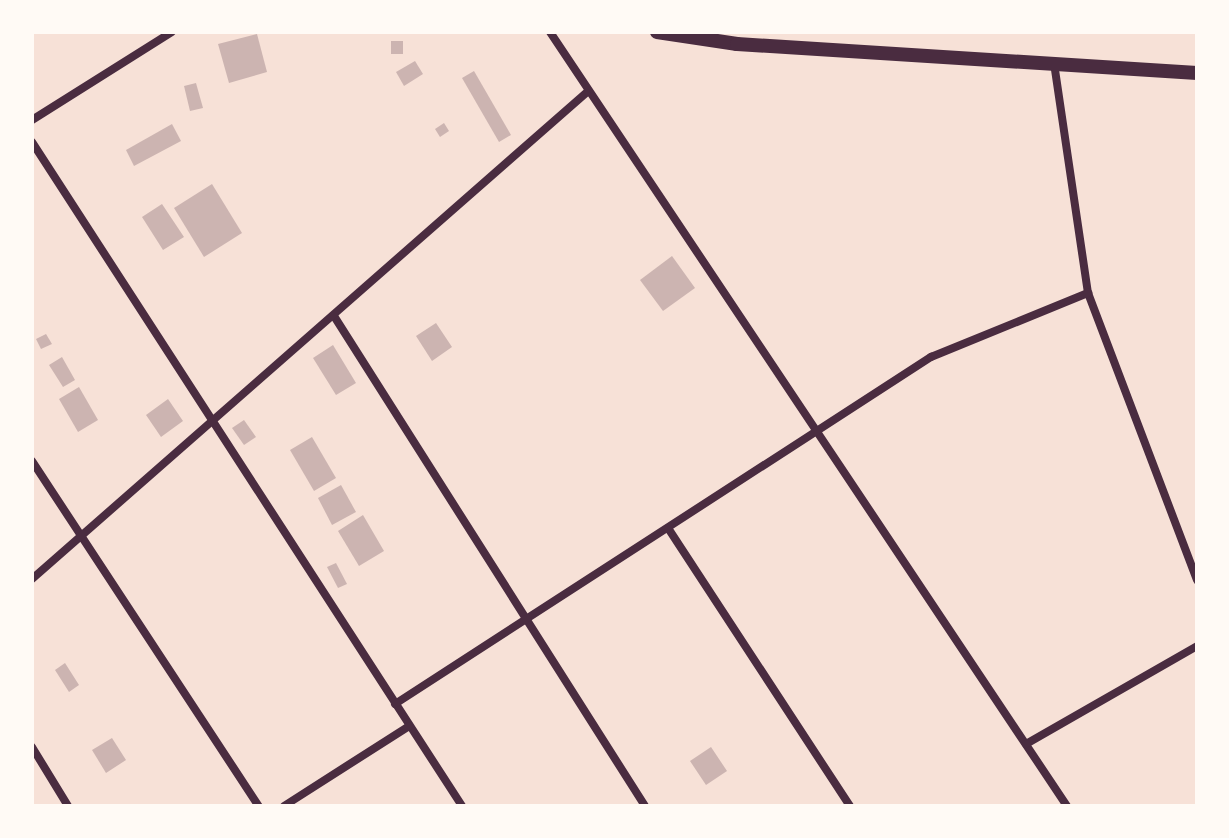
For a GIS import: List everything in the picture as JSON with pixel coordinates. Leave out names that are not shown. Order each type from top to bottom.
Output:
[{"type":"main road","points":[[657,32],[737,44],[1197,73]]},
{"type":"street","points":[[32,120],[172,32]]},
{"type":"street","points":[[550,32],[586,93],[1067,806]]},
{"type":"street","points":[[1054,62],[1088,293],[1197,580]]},
{"type":"street","points":[[32,579],[83,538],[586,93]]},
{"type":"street","points":[[32,142],[210,425],[462,806]]},
{"type":"street","points":[[395,704],[815,432],[972,335],[1088,293]]},
{"type":"street","points":[[334,316],[524,620],[645,806]]},
{"type":"street","points":[[32,461],[259,806]]},
{"type":"street","points":[[668,528],[850,806]]},
{"type":"street","points":[[1026,744],[1197,646]]},
{"type":"street","points":[[284,806],[409,726]]},
{"type":"street","points":[[32,747],[68,806]]},
{"type":"building","points":[[257,34],[267,72],[229,83],[218,44]]},
{"type":"building","points":[[391,41],[403,41],[403,54],[391,54]]},
{"type":"building","points":[[415,61],[423,74],[404,86],[396,72]]},
{"type":"building","points":[[474,71],[511,135],[499,142],[462,78]]},
{"type":"building","points":[[196,83],[203,108],[190,111],[184,86]]},
{"type":"building","points":[[444,123],[449,131],[440,137],[435,129]]},
{"type":"building","points":[[172,124],[181,141],[134,166],[126,150]]},
{"type":"building","points":[[212,184],[242,233],[204,257],[174,208]]},
{"type":"building","points":[[162,204],[184,237],[163,250],[142,217]]},
{"type":"building","points":[[672,256],[695,288],[663,311],[640,280]]},
{"type":"building","points":[[436,323],[452,347],[432,361],[416,336]]},
{"type":"building","points":[[46,334],[52,344],[41,349],[36,339]]},
{"type":"building","points":[[333,345],[356,383],[336,395],[313,358]]},
{"type":"building","points":[[62,357],[75,380],[63,387],[49,365]]},
{"type":"building","points":[[79,387],[98,420],[78,432],[59,399]]},
{"type":"building","points":[[168,399],[183,421],[161,437],[146,415]]},
{"type":"building","points":[[244,420],[256,437],[244,445],[232,428]]},
{"type":"building","points":[[312,437],[336,478],[314,491],[290,450]]},
{"type":"building","points":[[341,485],[356,512],[332,525],[318,498]]},
{"type":"building","points":[[363,515],[384,551],[359,566],[338,531]]},
{"type":"building","points":[[336,563],[347,584],[338,588],[327,567]]},
{"type":"building","points":[[65,663],[79,685],[69,692],[55,670]]},
{"type":"building","points":[[112,738],[126,760],[106,773],[92,750]]},
{"type":"building","points":[[711,747],[727,771],[706,785],[690,761]]}]
